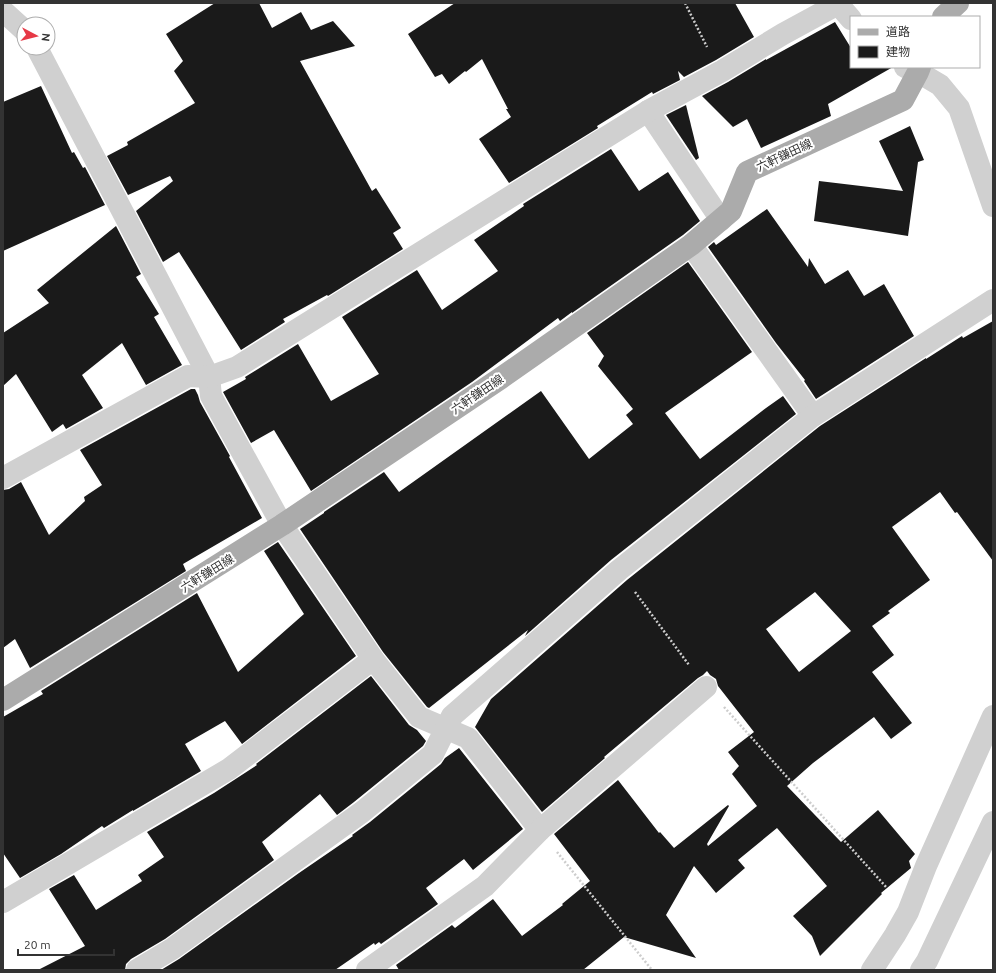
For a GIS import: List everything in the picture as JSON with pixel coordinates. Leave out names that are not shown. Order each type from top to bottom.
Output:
[{"type":"main road","points":[[944,16],[958,3]]},
{"type":"main road","name":"六軒鎌田線","points":[[3,700],[282,525],[501,378],[691,246],[731,211],[747,172],[903,100],[914,69]]},
{"type":"street","points":[[3,478],[188,376],[209,377],[237,367],[648,111],[722,71],[783,34],[838,4],[850,18]]},
{"type":"street","points":[[3,11],[16,23]]},
{"type":"street","points":[[41,56],[209,377],[210,396],[282,525],[373,659],[419,717],[468,738],[540,830]]},
{"type":"street","points":[[914,69],[940,85],[959,108],[993,206]]},
{"type":"street","points":[[648,111],[721,220]]},
{"type":"street","points":[[691,246],[813,416]]},
{"type":"street","points":[[137,970],[172,949],[362,812],[433,754],[452,716],[619,570],[813,416],[993,300]]},
{"type":"street","points":[[3,902],[229,769],[373,659]]},
{"type":"street","points":[[367,970],[485,886],[540,830],[706,687]]},
{"type":"street","points":[[872,970],[908,912],[926,866],[993,716]]},
{"type":"street","points":[[921,970],[927,961],[993,822]]},
{"type":"path","points":[[685,3],[713,60],[722,71]]},
{"type":"path","points":[[619,570],[706,687],[908,912]]},
{"type":"path","points":[[540,830],[652,970]]},
{"type":"building","points":[[215,3],[259,3],[272,28],[301,12],[311,30],[333,21],[355,46],[300,61],[372,191],[376,188],[401,228],[393,233],[403,249],[328,296],[327,295],[283,319],[285,322],[241,350],[179,252],[163,262],[136,211],[173,181],[170,176],[128,195],[107,156],[128,145],[127,142],[195,103],[174,71],[183,61],[166,34]]},
{"type":"building","points":[[455,3],[735,3],[754,37],[684,77],[678,71],[680,80],[653,94],[652,92],[597,126],[598,128],[509,183],[479,139],[511,117],[482,59],[449,84],[442,74],[435,77],[408,34]]},
{"type":"building","points":[[835,22],[850,46],[850,68],[891,68],[828,104],[831,116],[761,148],[747,119],[733,127],[702,96]]},
{"type":"building","points":[[41,86],[72,153],[74,152],[83,168],[85,167],[105,205],[3,251],[3,102]]},
{"type":"building","points":[[686,105],[699,158],[696,160],[666,115]]},
{"type":"building","points":[[910,126],[924,160],[918,162],[908,236],[814,221],[819,181],[903,191],[879,141]]},
{"type":"building","points":[[611,149],[639,191],[668,172],[700,221],[683,235],[572,313],[560,321],[558,318],[472,382],[311,491],[274,430],[251,443],[223,392],[246,379],[245,377],[298,344],[331,401],[379,374],[342,317],[417,270],[442,310],[498,271],[474,240],[524,206],[523,204]]},
{"type":"building","points":[[767,209],[808,267],[809,258],[825,284],[848,270],[864,296],[884,284],[914,336],[816,399],[804,381],[805,380],[776,343],[708,247],[714,242],[716,245]]},
{"type":"building","points":[[116,226],[141,274],[136,277],[159,314],[154,317],[182,365],[146,385],[122,343],[82,375],[103,408],[66,429],[63,424],[52,432],[16,374],[3,386],[3,333],[49,303],[37,290]]},
{"type":"building","points":[[688,262],[752,352],[665,413],[700,459],[783,396],[796,414],[611,560],[525,636],[528,630],[429,708],[427,707],[383,652],[300,529],[384,472],[399,492],[541,391],[589,459],[633,424],[626,415],[633,409],[598,366],[604,356],[587,333]]},
{"type":"building","points":[[993,321],[993,561],[957,512],[955,513],[940,492],[892,527],[930,580],[888,611],[890,613],[872,626],[894,655],[872,672],[912,723],[891,739],[874,717],[813,763],[787,786],[841,842],[878,810],[915,854],[909,861],[911,868],[881,893],[882,894],[820,956],[812,936],[793,916],[827,886],[777,828],[738,860],[745,868],[716,893],[694,866],[666,915],[696,958],[624,937],[583,970],[399,970],[396,965],[452,925],[455,928],[493,899],[522,936],[563,905],[562,904],[590,881],[554,834],[618,780],[659,833],[660,832],[674,848],[728,805],[729,806],[707,844],[708,846],[757,806],[732,774],[739,766],[728,752],[754,732],[718,686],[716,679],[707,671],[604,757],[605,758],[542,812],[475,727],[491,699],[627,580],[820,426],[926,358],[962,336],[963,338]],"holes":[[[815,592],[851,631],[799,672],[766,629]]]},
{"type":"building","points":[[191,389],[195,389],[200,402],[262,518],[183,564],[186,571],[30,668],[15,639],[3,648],[3,490],[9,489],[21,482],[49,535],[85,501],[84,497],[102,485],[80,450]]},
{"type":"building","points":[[278,542],[356,656],[242,744],[225,721],[185,744],[201,771],[104,828],[102,826],[61,854],[20,878],[3,853],[3,717],[43,694],[41,691],[197,593],[238,672],[304,614],[264,551]]},
{"type":"building","points":[[371,676],[409,725],[417,730],[426,741],[423,746],[337,815],[320,794],[262,842],[274,860],[165,939],[131,959],[126,964],[125,970],[38,970],[85,946],[49,889],[74,875],[96,910],[142,881],[138,875],[164,857],[147,832],[214,793],[257,765],[256,764]]},
{"type":"building","points":[[459,748],[523,829],[473,870],[464,859],[426,888],[438,904],[381,944],[379,942],[375,945],[374,943],[335,970],[161,970],[179,959],[353,836],[352,835],[370,822],[441,764],[445,758]]}]
